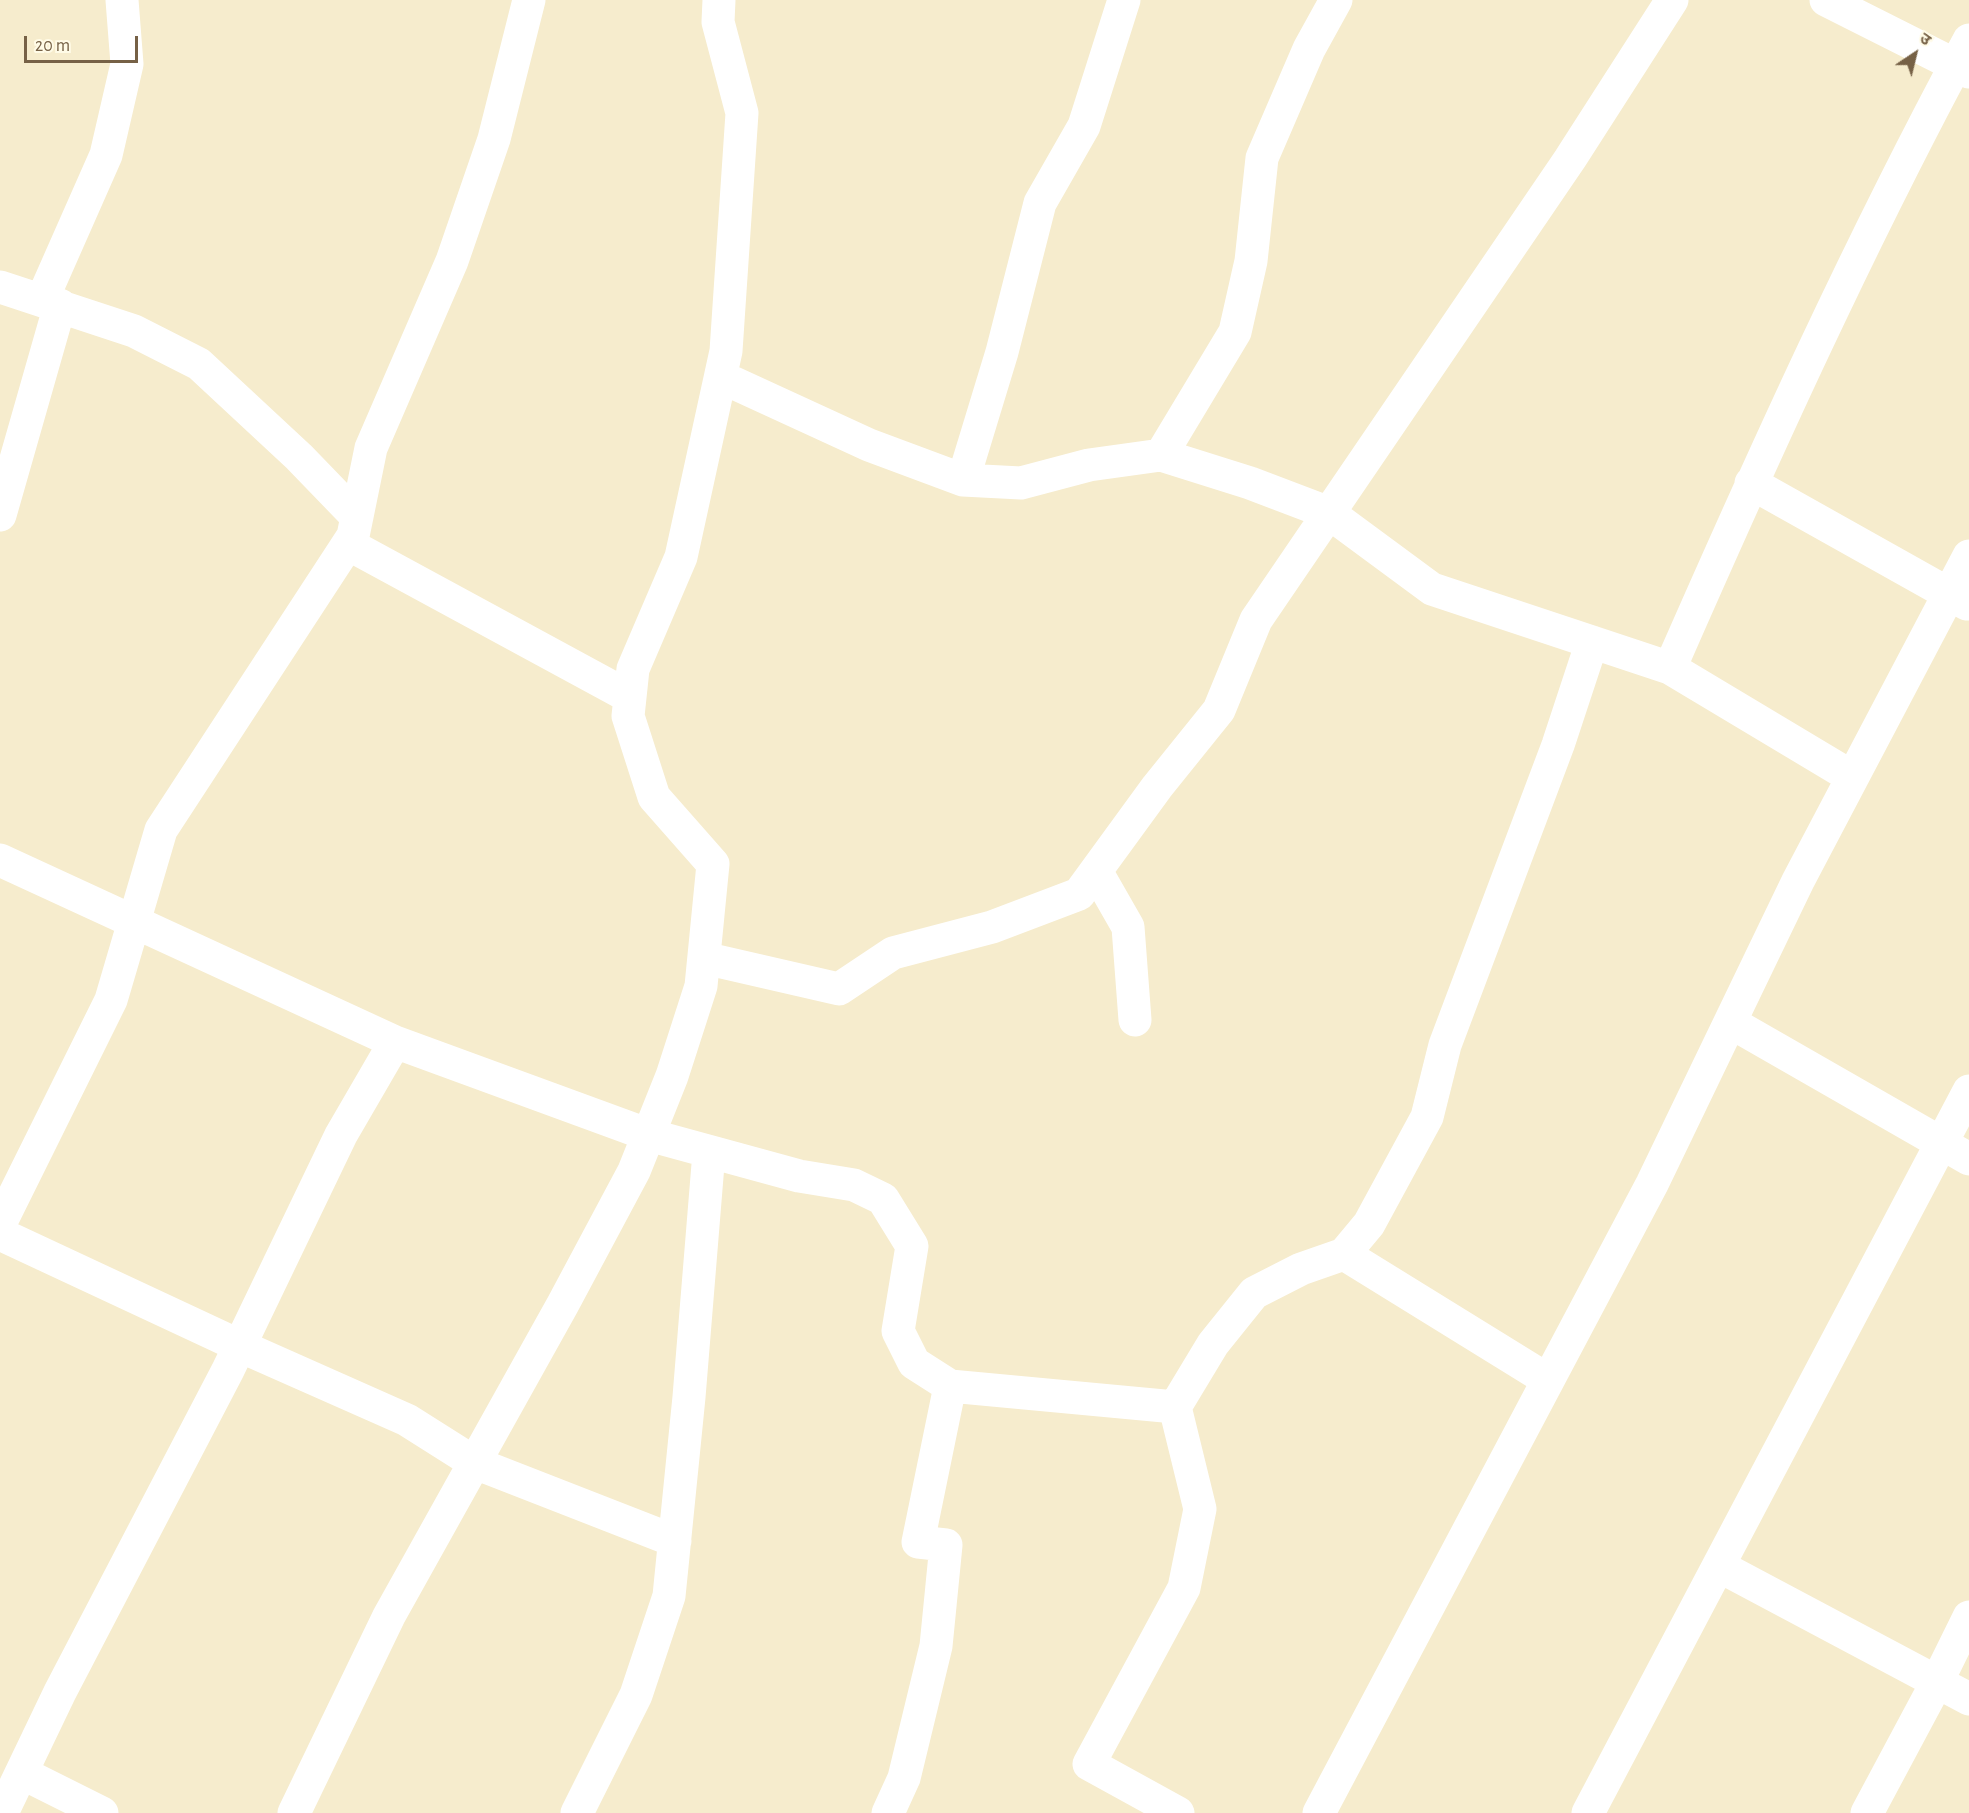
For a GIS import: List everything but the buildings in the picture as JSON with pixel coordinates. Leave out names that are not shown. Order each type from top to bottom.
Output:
[{"type":"street","points":[[0,515],[51,303],[106,155],[127,64],[122,0]]},
{"type":"street","points":[[0,1224],[111,1000],[161,830],[353,530],[371,448],[452,261],[494,139],[529,0]]},
{"type":"street","points":[[294,1813],[389,1616],[634,1171],[672,1076],[701,986],[713,864],[654,797],[628,716],[633,669],[681,557],[726,351],[742,113],[718,22],[718,0]]},
{"type":"street","points":[[963,480],[1002,352],[1040,203],[1084,126],[1124,0]]},
{"type":"street","points":[[1161,454],[1235,332],[1251,261],[1262,158],[1309,49],[1336,0]]},
{"type":"street","points":[[704,958],[839,989],[892,953],[993,927],[1079,894],[1157,788],[1219,710],[1256,620],[1564,169],[1672,0]]},
{"type":"street","points":[[1670,668],[1751,483],[1910,152],[1964,59],[1826,0]]},
{"type":"street","points":[[0,287],[134,331],[199,364],[298,457],[353,530],[630,698]]},
{"type":"street","points":[[721,377],[870,445],[963,480],[1021,483],[1089,465],[1161,454],[1250,483],[1329,513],[1432,589],[1670,668],[1852,777]]},
{"type":"street","points":[[1751,483],[1959,599]]},
{"type":"street","points":[[1319,1813],[1652,1184],[1798,880],[1852,777],[1959,599],[1969,556]]},
{"type":"street","points":[[1178,1813],[1089,1764],[1184,1588],[1200,1509],[1175,1407],[1213,1344],[1254,1293],[1301,1269],[1344,1254],[1370,1224],[1427,1117],[1445,1045],[1558,745],[1592,642]]},
{"type":"street","points":[[0,860],[395,1042],[649,1135],[799,1176],[854,1185],[883,1199],[912,1246],[898,1330],[914,1363],[950,1386],[1175,1407]]},
{"type":"street","points":[[1096,871],[1128,927],[1135,1020]]},
{"type":"street","points":[[1730,1022],[1955,1152]]},
{"type":"street","points":[[102,1813],[9,1790],[240,1346],[341,1135],[395,1042]]},
{"type":"street","points":[[1588,1813],[1719,1566],[1955,1152],[1969,1091]]},
{"type":"street","points":[[577,1813],[636,1695],[669,1596],[710,1152]]},
{"type":"street","points":[[0,1234],[240,1346],[407,1420],[475,1463],[675,1541]]},
{"type":"street","points":[[1344,1254],[1548,1380]]},
{"type":"street","points":[[888,1813],[904,1778],[936,1646],[946,1545],[918,1542],[950,1386]]},
{"type":"street","points":[[1719,1566],[1969,1699]]},
{"type":"street","points":[[1867,1813],[1969,1617]]},
{"type":"shaded area","points":[[0,0],[1969,0],[1969,1813],[0,1813]]}]
